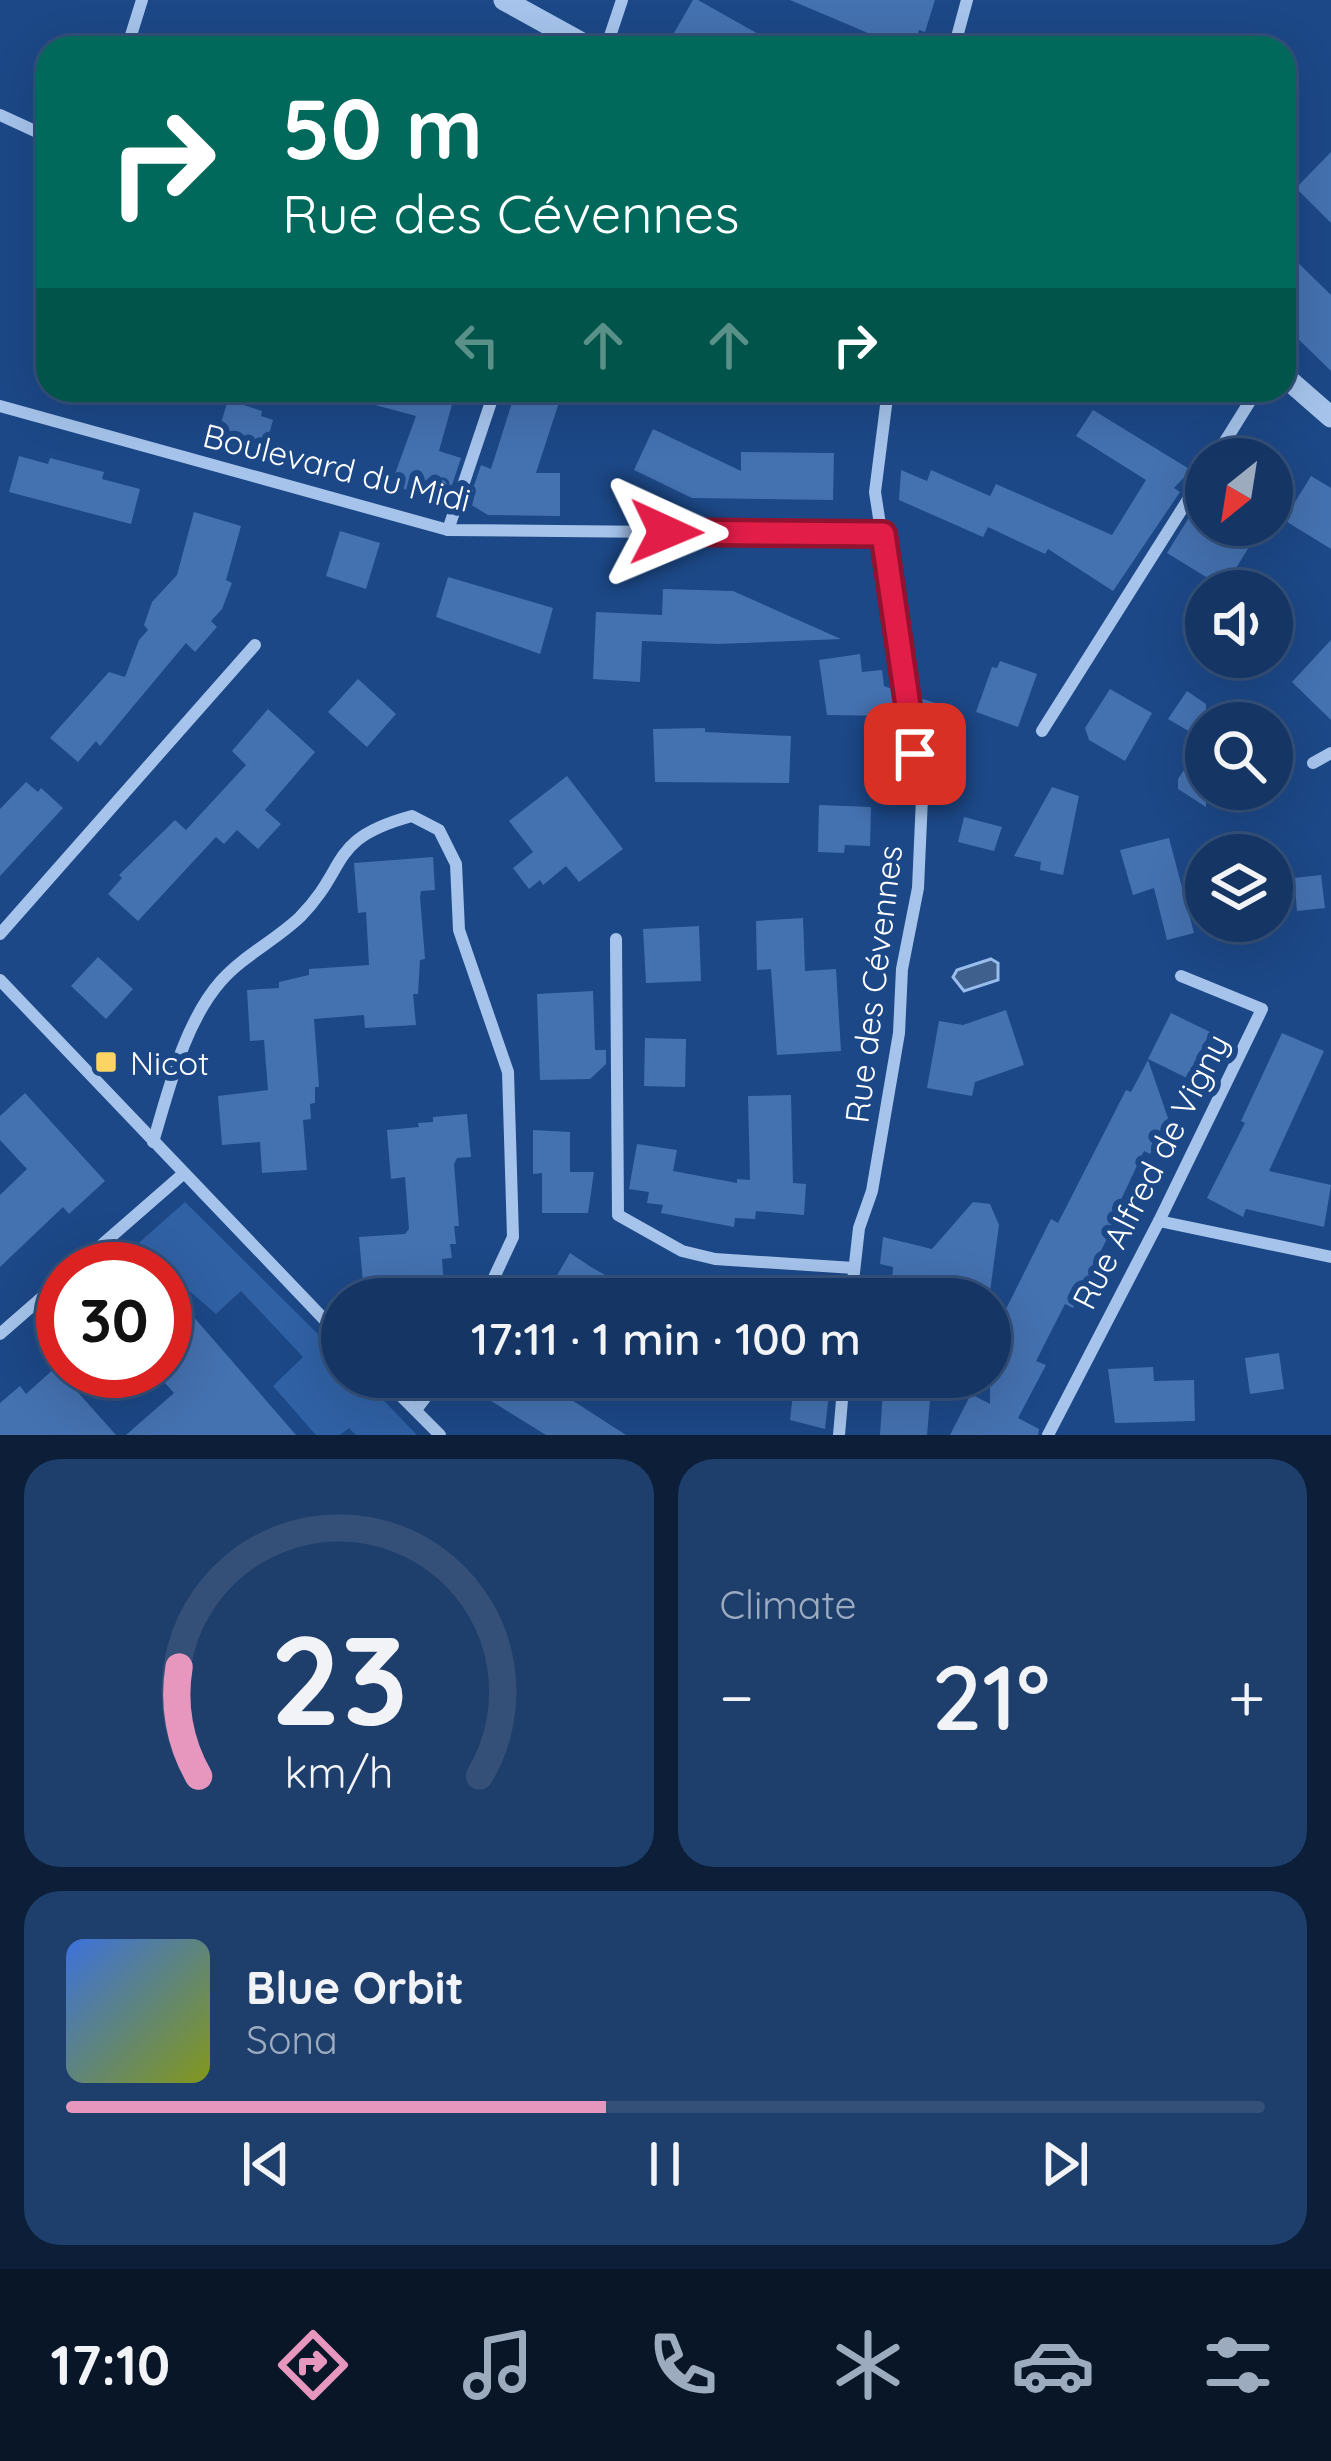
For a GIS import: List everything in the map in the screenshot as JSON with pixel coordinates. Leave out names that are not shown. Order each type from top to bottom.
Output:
[{"type":"street","points":[[131,36],[142,0]]},
{"type":"street","points":[[504,0],[569,36]]},
{"type":"street","points":[[610,36],[622,0]]},
{"type":"street","points":[[956,36],[967,0]]},
{"type":"street","points":[[0,115],[36,132]]},
{"type":"street","points":[[1296,386],[1331,417]]},
{"type":"street","points":[[448,530],[491,402]]},
{"type":"street","name":"Rue des Cévennes","points":[[853,1278],[899,1033],[902,969],[918,888],[922,797],[875,493],[886,402]]},
{"type":"street","points":[[1227,438],[1250,402]]},
{"type":"street","name":"Boulevard du Midi","points":[[0,406],[448,530],[883,534]]},
{"type":"street","points":[[1042,731],[1185,504]]},
{"type":"street","points":[[0,934],[255,644]]},
{"type":"street","points":[[1313,763],[1331,754]]},
{"type":"street","points":[[153,1142],[182,1048],[220,982],[302,915],[349,843],[380,825],[412,816],[439,830],[456,864],[459,930],[508,1072],[512,1237],[493,1278]]},
{"type":"street","points":[[616,939],[618,1215],[682,1251],[715,1259],[854,1268]]},
{"type":"street","name":"Rue Alfred de Vigny","points":[[1048,1435],[1262,1009],[1180,976]]},
{"type":"street","points":[[0,980],[321,1316]]},
{"type":"street","points":[[105,1242],[183,1174]]},
{"type":"street","points":[[1159,1221],[1331,1257]]},
{"type":"street","points":[[0,1334],[36,1303]]},
{"type":"street","points":[[404,1398],[440,1435]]},
{"type":"street","points":[[416,1410],[425,1398]]},
{"type":"street","points":[[839,1435],[842,1398]]},
{"type":"shaded area","points":[[991,959],[998,963],[998,980],[964,991],[953,977],[957,970]]},
{"type":"shaded area","points":[[185,1202],[321,1337],[321,1398],[381,1398],[417,1435],[356,1435],[349,1428],[340,1435],[316,1435],[273,1386],[303,1357],[241,1291],[216,1314],[192,1293],[192,1242],[140,1242]]},
{"type":"building","points":[[693,0],[698,0],[762,36],[679,36],[674,33]]},
{"type":"building","points":[[790,0],[935,0],[925,32],[919,30],[917,36],[868,33]]},
{"type":"building","points":[[1331,152],[1331,223],[1296,188]]},
{"type":"building","points":[[1296,261],[1331,295],[1331,371],[1296,337]]},
{"type":"building","points":[[227,402],[262,411],[261,416],[273,420],[266,445],[253,443],[251,453],[215,443]]},
{"type":"building","points":[[364,402],[453,402],[439,451],[461,458],[450,491],[443,487],[439,500],[391,485],[416,416]]},
{"type":"building","points":[[512,402],[559,402],[536,473],[560,473],[560,516],[488,515],[468,503],[481,465],[491,469]]},
{"type":"building","points":[[1093,410],[1185,466],[1185,476],[1174,488],[1180,492],[1113,591],[1048,549],[1045,554],[988,527],[983,537],[899,500],[901,470],[927,481],[931,470],[990,496],[996,484],[1112,535],[1146,480],[1076,436]]},
{"type":"building","points":[[653,429],[741,471],[741,452],[834,453],[833,500],[692,498],[634,470]]},
{"type":"building","points":[[19,456],[48,464],[50,458],[104,472],[102,479],[140,489],[131,524],[9,492]]},
{"type":"building","points":[[1311,476],[1331,488],[1331,549],[1293,526],[1293,505]]},
{"type":"building","points":[[194,512],[241,526],[226,580],[232,583],[222,609],[211,621],[217,627],[195,652],[186,643],[100,746],[96,741],[78,762],[50,738],[109,672],[125,677],[139,640],[148,630],[144,625],[152,602],[177,575]]},
{"type":"building","points":[[1185,524],[1185,546],[1250,546],[1235,570],[1195,570],[1167,553]]},
{"type":"building","points":[[340,531],[380,543],[366,589],[326,576]]},
{"type":"building","points":[[448,577],[553,608],[540,654],[436,617]]},
{"type":"building","points":[[663,589],[733,591],[841,639],[718,644],[642,641],[640,682],[593,679],[596,612],[662,615]]},
{"type":"building","points":[[1331,640],[1331,720],[1292,682]]},
{"type":"building","points":[[860,654],[862,672],[882,670],[884,686],[895,690],[899,716],[827,715],[819,660]]},
{"type":"building","points":[[1000,661],[1037,674],[1018,727],[976,712],[992,667],[997,668]]},
{"type":"building","points":[[358,679],[396,714],[367,747],[328,712]]},
{"type":"building","points":[[1110,689],[1152,713],[1125,761],[1089,740],[1085,728]]},
{"type":"building","points":[[1187,691],[1203,702],[1185,702],[1185,729],[1168,719]]},
{"type":"building","points":[[917,697],[960,711],[960,716],[920,716]]},
{"type":"building","points":[[268,709],[315,752],[265,810],[281,824],[258,849],[237,830],[224,844],[216,837],[138,921],[108,894],[122,878],[119,875],[175,820],[186,830],[246,765],[232,751]]},
{"type":"building","points":[[705,728],[705,732],[791,736],[789,783],[655,782],[653,729]]},
{"type":"building","points":[[1185,768],[1185,794],[1178,789]]},
{"type":"building","points":[[567,776],[623,849],[579,882],[566,866],[543,885],[540,880],[529,889],[513,868],[533,852],[509,821]]},
{"type":"building","points":[[26,782],[38,792],[41,788],[63,808],[0,876],[0,809]]},
{"type":"building","points":[[1052,787],[1079,796],[1063,875],[1040,870],[1041,862],[1014,856]]},
{"type":"building","points":[[819,805],[871,807],[870,846],[845,845],[844,853],[818,852]]},
{"type":"building","points":[[964,817],[1002,827],[994,851],[958,842]]},
{"type":"building","points":[[1169,838],[1185,899],[1185,935],[1167,940],[1154,888],[1133,895],[1120,850]]},
{"type":"building","points":[[433,857],[435,890],[421,891],[420,897],[425,959],[420,960],[418,994],[413,994],[416,1025],[365,1028],[364,1015],[314,1019],[319,1087],[315,1087],[315,1103],[310,1104],[311,1119],[303,1120],[307,1170],[262,1173],[260,1142],[222,1145],[218,1096],[268,1090],[264,1040],[250,1041],[247,990],[279,988],[279,982],[309,975],[309,969],[369,965],[366,912],[358,913],[354,863]]},
{"type":"building","points":[[1321,875],[1325,908],[1297,911],[1294,878]]},
{"type":"building","points":[[803,918],[805,971],[836,969],[841,1051],[777,1055],[771,969],[757,970],[756,921]]},
{"type":"building","points":[[699,926],[701,981],[646,983],[643,929]]},
{"type":"building","points":[[98,957],[133,989],[106,1019],[71,986]]},
{"type":"building","points":[[593,991],[595,1050],[606,1050],[606,1064],[590,1079],[540,1080],[537,994]]},
{"type":"building","points":[[1006,1010],[1024,1065],[975,1082],[972,1096],[927,1088],[939,1021],[963,1025]]},
{"type":"building","points":[[1171,1013],[1210,1032],[1187,1078],[1148,1059]]},
{"type":"building","points":[[1282,1033],[1324,1051],[1269,1171],[1331,1185],[1324,1227],[1246,1209],[1243,1217],[1207,1198]]},
{"type":"building","points":[[645,1038],[686,1039],[685,1087],[644,1086]]},
{"type":"building","points":[[1148,1060],[1168,1118],[1150,1154],[1144,1151],[1073,1308],[1065,1304],[1036,1361],[1046,1365],[1018,1418],[1039,1429],[1038,1435],[950,1435],[969,1398],[990,1404],[990,1398],[1011,1398],[1011,1299],[1051,1219],[1058,1223],[1126,1090],[1131,1092]]},
{"type":"building","points":[[25,1093],[105,1181],[69,1214],[63,1207],[0,1267],[0,1195],[27,1169],[0,1140],[0,1116]]},
{"type":"building","points":[[791,1095],[793,1183],[806,1184],[804,1215],[756,1211],[755,1219],[735,1218],[734,1227],[661,1213],[663,1205],[647,1203],[649,1192],[629,1189],[637,1144],[677,1150],[673,1171],[737,1183],[737,1179],[750,1180],[748,1096]]},
{"type":"building","points":[[467,1114],[471,1157],[457,1158],[454,1164],[459,1226],[454,1226],[456,1244],[450,1244],[452,1258],[442,1259],[443,1278],[363,1278],[359,1237],[405,1234],[409,1229],[405,1177],[391,1179],[387,1130],[419,1127],[418,1123],[433,1122],[433,1117]]},
{"type":"building","points":[[533,1130],[570,1132],[570,1172],[594,1172],[588,1213],[542,1213],[542,1173],[533,1174]]},
{"type":"building","points":[[973,1202],[990,1204],[999,1225],[992,1278],[892,1278],[893,1267],[880,1264],[883,1237],[932,1249]]},
{"type":"building","points":[[570,1253],[610,1278],[555,1278]]},
{"type":"building","points":[[192,1315],[296,1435],[126,1435],[168,1398],[192,1398]]},
{"type":"building","points":[[1279,1353],[1284,1389],[1250,1394],[1245,1358]]},
{"type":"building","points":[[1153,1367],[1154,1381],[1194,1380],[1195,1421],[1115,1423],[1108,1369]]},
{"type":"building","points":[[36,1385],[36,1398],[83,1398],[116,1435],[0,1435],[0,1403],[20,1386],[26,1394]]},
{"type":"building","points":[[486,1398],[569,1398],[626,1435],[546,1435]]},
{"type":"building","points":[[793,1398],[829,1398],[825,1429],[790,1420]]},
{"type":"building","points":[[883,1398],[930,1398],[927,1435],[880,1435]]},
{"type":"place","name":"Nicot","points":[[106,1062]]},
{"type":"route","points":[[666,532],[883,534],[915,754]]}]
